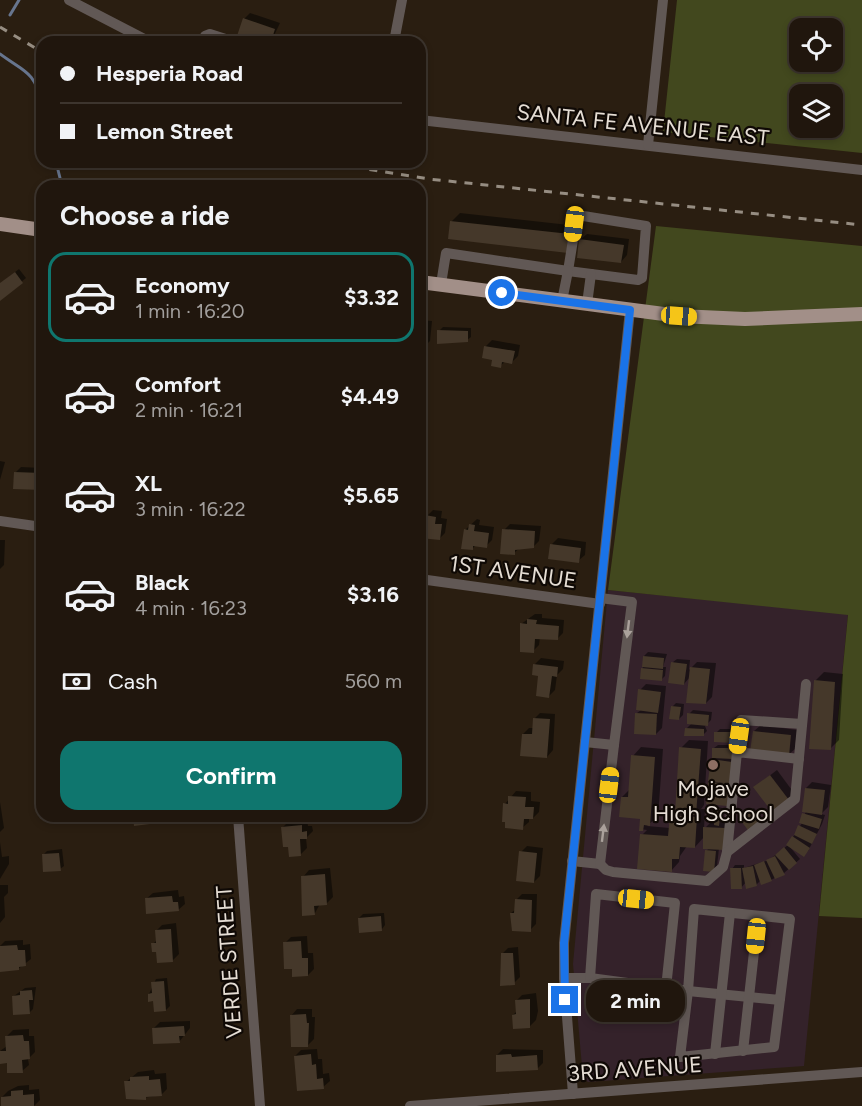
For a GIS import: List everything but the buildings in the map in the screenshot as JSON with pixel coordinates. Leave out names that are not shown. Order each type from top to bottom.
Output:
[{"type":"main road","points":[[0,224],[36,229]]},
{"type":"main road","points":[[426,283],[630,310],[737,319],[862,314]]},
{"type":"street","points":[[69,0],[138,36]]},
{"type":"street","points":[[395,36],[402,0]]},
{"type":"street","points":[[648,145],[663,0]]},
{"type":"street","name":"SANTA FE AVENUE EAST","points":[[426,121],[862,170]]},
{"type":"street","points":[[441,284],[446,253],[568,271],[638,280],[642,278],[646,226],[577,215],[568,271],[562,301]]},
{"type":"street","points":[[587,304],[591,274]]},
{"type":"street","points":[[573,1094],[564,978],[564,943],[630,310]]},
{"type":"street","points":[[0,521],[36,526]]},
{"type":"street","name":"1ST AVENUE","points":[[426,580],[600,601],[632,602],[614,745]]},
{"type":"street","points":[[727,852],[795,800],[806,684]]},
{"type":"street","points":[[572,861],[600,864],[606,870],[613,872],[707,881],[723,867],[727,852],[741,720],[802,724]]},
{"type":"street","points":[[585,742],[614,745],[600,864]]},
{"type":"street","points":[[737,752],[799,759]]},
{"type":"street","name":"VERDE STREET","points":[[238,822],[260,1106]]},
{"type":"street","points":[[590,978],[596,894],[675,903],[666,988]]},
{"type":"street","points":[[694,909],[758,916],[790,920],[774,1047],[680,1057],[694,909]]},
{"type":"street","points":[[716,1054],[730,913]]},
{"type":"street","points":[[743,1051],[758,916]]},
{"type":"street","points":[[564,978],[590,978],[780,1000]]},
{"type":"street","name":"3RD AVENUE","points":[[410,1106],[862,1072]]},
{"type":"shaded area","name":"Mojave High School","points":[[608,590],[848,614],[804,1066],[588,1082],[583,1078],[573,964]]},
{"type":"green space","points":[[677,0],[862,0],[862,153],[663,132]]},
{"type":"green space","points":[[656,226],[862,246],[862,918],[819,916],[848,615],[608,590]]},
{"type":"waterway","points":[[10,15],[19,0]]},
{"type":"waterway","points":[[0,54],[27,73],[36,86]]},
{"type":"waterway","points":[[58,168],[60,180]]},
{"type":"railway","points":[[0,27],[36,48]]},
{"type":"railway","points":[[360,168],[429,179],[862,225]]},
{"type":"place","name":"Mojave High School","points":[[713,765]]},
{"type":"route","points":[[502,293],[630,310],[564,943],[565,1000]]}]
